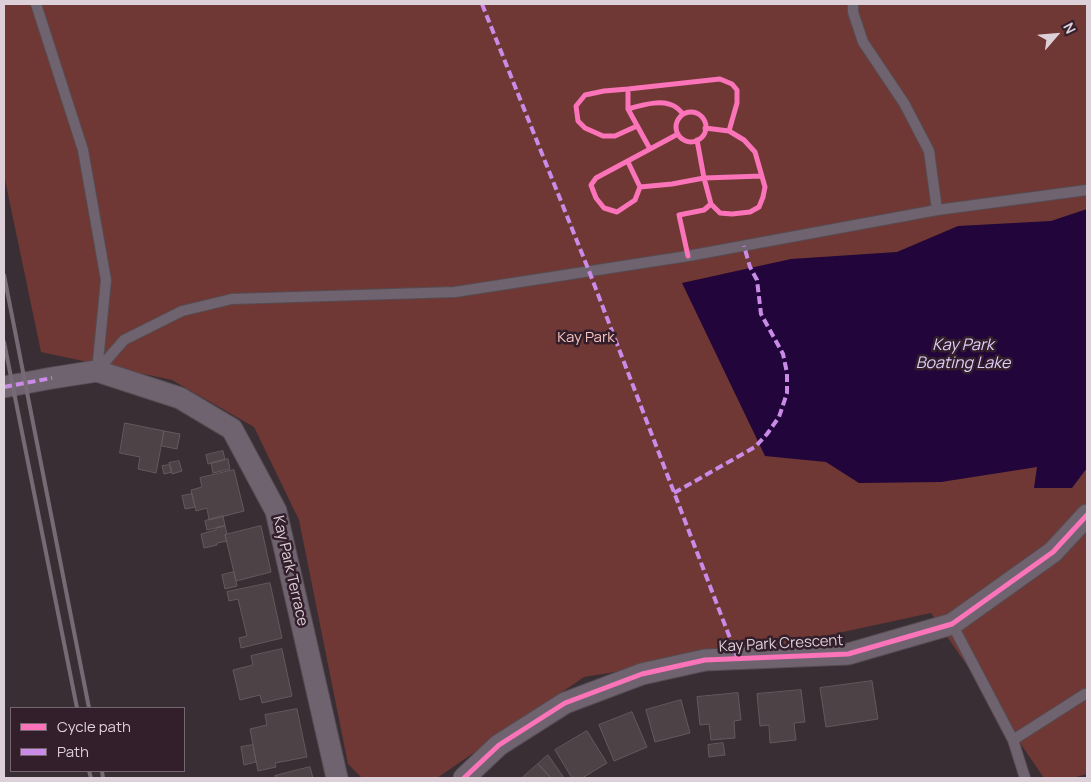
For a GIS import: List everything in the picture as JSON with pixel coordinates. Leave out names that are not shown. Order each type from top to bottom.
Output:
[{"type":"street","points":[[4,387],[97,371]]},
{"type":"street","name":"Kay Park Terrace","points":[[97,371],[180,398],[232,429],[276,511],[337,778]]},
{"type":"street","name":"Kay Park Crescent","points":[[464,778],[499,745],[565,703],[642,674],[705,660],[848,654],[952,624],[1053,552],[1087,515]]},
{"type":"lane","points":[[36,4],[83,150],[106,280],[97,371]]},
{"type":"lane","points":[[853,4],[853,12],[863,42],[904,103],[929,151],[937,210]]},
{"type":"lane","points":[[97,371],[124,340],[182,311],[232,300],[455,292],[688,256],[937,210],[1087,190]]},
{"type":"lane","points":[[952,624],[1013,740],[1025,778]]},
{"type":"lane","points":[[1013,740],[1085,694]]},
{"type":"green space","name":"Kay Park","points":[[4,4],[1087,4],[1087,774],[1072,778],[1044,778],[931,613],[792,643],[584,677],[437,778],[362,778],[348,764],[299,520],[254,427],[172,380],[41,352],[4,175]]},
{"type":"water","name":"Kay Park Boating Lake","points":[[1087,209],[1087,468],[1072,488],[1034,488],[1037,467],[941,482],[859,483],[826,462],[765,456],[682,283],[791,259],[897,252],[958,226],[1051,221]]},
{"type":"building","points":[[125,423],[164,431],[156,473],[138,469],[140,457],[120,453]]},
{"type":"building","points":[[164,431],[180,434],[177,449],[162,446]]},
{"type":"building","points":[[223,451],[225,460],[208,464],[206,455]]},
{"type":"building","points":[[228,459],[230,469],[213,473],[211,463]]},
{"type":"building","points":[[179,461],[182,471],[172,474],[169,463]]},
{"type":"building","points":[[170,465],[172,472],[164,474],[162,466]]},
{"type":"building","points":[[234,470],[244,511],[209,520],[207,508],[196,511],[191,490],[202,487],[200,478]]},
{"type":"building","points":[[192,494],[195,507],[185,509],[182,496]]},
{"type":"building","points":[[223,516],[225,526],[207,530],[205,521]]},
{"type":"building","points":[[225,526],[227,541],[204,548],[201,534]]},
{"type":"building","points":[[261,526],[271,572],[236,581],[225,535]]},
{"type":"building","points":[[234,572],[237,586],[225,589],[222,575]]},
{"type":"building","points":[[270,583],[282,638],[241,648],[239,638],[247,636],[238,599],[229,601],[227,592]]},
{"type":"building","points":[[282,649],[292,696],[262,703],[260,695],[240,700],[233,670],[253,665],[251,656]]},
{"type":"building","points":[[872,681],[878,719],[826,727],[820,688]]},
{"type":"building","points":[[801,690],[805,722],[794,723],[796,740],[770,743],[769,725],[760,726],[757,694]]},
{"type":"building","points":[[738,693],[741,720],[734,721],[735,738],[711,740],[709,724],[700,725],[697,697]]},
{"type":"building","points":[[681,700],[690,733],[655,742],[646,710]]},
{"type":"building","points":[[297,709],[307,757],[275,763],[276,767],[258,771],[250,729],[267,725],[265,715]]},
{"type":"building","points":[[632,712],[647,747],[614,761],[599,725]]},
{"type":"building","points":[[587,731],[607,763],[582,778],[572,778],[555,750]]},
{"type":"building","points":[[723,743],[725,755],[709,757],[708,745]]},
{"type":"building","points":[[253,745],[256,762],[244,765],[241,747]]},
{"type":"building","points":[[548,755],[564,778],[551,778],[538,764]]},
{"type":"building","points":[[538,764],[551,778],[522,778]]},
{"type":"building","points":[[310,767],[313,778],[276,778],[275,776]]},
{"type":"railway","points":[[4,275],[89,707]]},
{"type":"railway","points":[[4,342],[77,707]]},
{"type":"railway","points":[[89,772],[91,778]]},
{"type":"railway","points":[[102,772],[103,778]]},
{"type":"marked path","points":[[482,4],[589,271],[738,659]]},
{"type":"marked path","points":[[674,493],[755,447],[779,417],[787,393],[787,373],[783,354],[761,314],[757,280],[750,267],[744,246]]},
{"type":"marked path","points":[[4,387],[52,378]]},
{"type":"cycle path","points":[[628,109],[628,89],[720,79],[732,84],[737,90],[737,103],[729,131]]},
{"type":"cycle path","points":[[628,89],[585,95],[576,106],[578,121],[585,128],[603,136],[615,136],[637,126]]},
{"type":"cycle path","points":[[650,149],[628,109],[653,103],[666,103],[677,108],[683,114]]},
{"type":"cycle path","points":[[691,112],[697,113],[705,121],[706,127],[705,133],[697,141],[691,142],[685,141],[677,133],[676,127],[677,121],[685,113],[691,112]]},
{"type":"cycle path","points":[[697,140],[711,204],[720,213],[732,214],[750,212],[759,207],[765,187],[755,152],[744,140],[729,131],[705,128]]},
{"type":"cycle path","points":[[628,162],[640,187],[635,200],[617,212],[604,208],[596,198],[591,185],[596,178],[678,134]]},
{"type":"cycle path","points":[[640,187],[704,178],[762,176]]},
{"type":"cycle path","points":[[688,256],[679,215],[704,210],[711,204]]},
{"type":"cycle path","points":[[464,778],[499,745],[565,703],[642,674],[705,660],[848,654],[952,624],[1053,552],[1087,515]]}]
